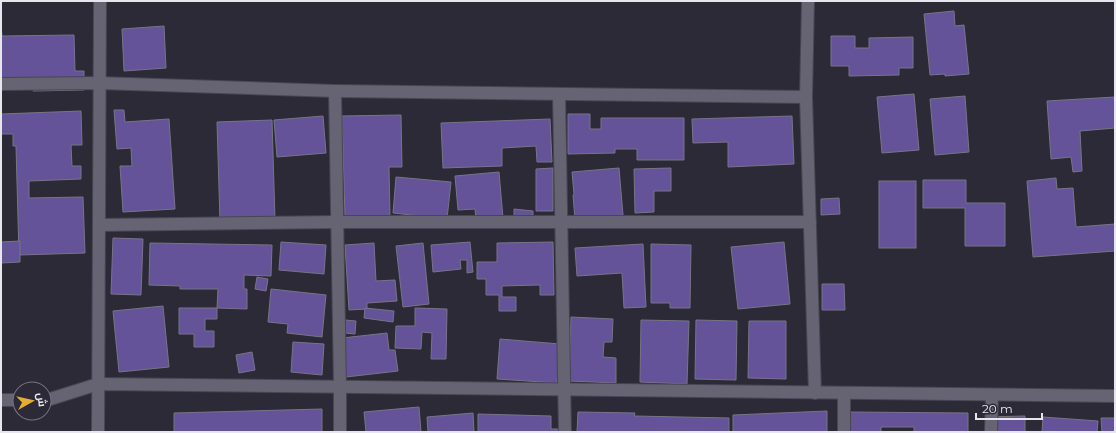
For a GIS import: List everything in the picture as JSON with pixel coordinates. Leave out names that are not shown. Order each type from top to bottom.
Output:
[{"type":"street","points":[[98,432],[100,1]]},
{"type":"street","points":[[808,1],[806,97],[815,393]]},
{"type":"street","points":[[1,84],[99,83],[335,91],[806,97]]},
{"type":"street","points":[[335,91],[340,432]]},
{"type":"street","points":[[559,94],[560,222],[565,432]]},
{"type":"street","points":[[99,225],[337,222],[810,222]]},
{"type":"street","points":[[52,398],[98,384],[1115,396]]},
{"type":"street","points":[[844,393],[844,432]]},
{"type":"street","points":[[991,432],[992,395]]},
{"type":"street","points":[[1,400],[12,400]]},
{"type":"building","points":[[954,11],[955,26],[964,25],[969,74],[945,76],[945,74],[930,75],[924,14]]},
{"type":"building","points":[[1,26],[2,36],[74,35],[75,71],[84,71],[84,90],[33,91],[33,78],[1,79]]},
{"type":"building","points":[[164,26],[166,68],[124,71],[122,29]]},
{"type":"building","points":[[831,36],[855,36],[855,48],[869,48],[869,38],[913,37],[913,68],[899,68],[899,75],[849,76],[849,66],[831,66]]},
{"type":"building","points":[[914,94],[919,150],[882,153],[877,97]]},
{"type":"building","points":[[965,96],[969,152],[935,155],[930,99]]},
{"type":"building","points":[[1115,97],[1115,128],[1080,131],[1082,171],[1073,172],[1071,157],[1051,159],[1047,101]]},
{"type":"building","points":[[114,110],[124,110],[125,122],[169,119],[175,209],[123,212],[120,166],[132,166],[131,148],[117,149]]},
{"type":"building","points":[[81,111],[82,145],[71,145],[72,166],[81,166],[81,179],[29,181],[29,198],[83,197],[85,253],[19,255],[16,146],[13,146],[13,134],[1,134],[1,114]]},
{"type":"building","points":[[568,114],[590,114],[590,129],[601,129],[601,118],[684,118],[684,160],[637,160],[637,149],[615,149],[615,153],[568,154]]},
{"type":"building","points":[[401,115],[402,167],[389,167],[390,216],[345,217],[342,116]]},
{"type":"building","points":[[323,116],[326,153],[277,157],[274,120]]},
{"type":"building","points":[[792,116],[794,164],[728,167],[728,142],[693,143],[692,119]]},
{"type":"building","points":[[550,119],[552,162],[537,162],[536,146],[502,148],[502,166],[443,168],[441,123]]},
{"type":"building","points":[[272,120],[275,220],[220,222],[217,122]]},
{"type":"building","points":[[553,168],[553,211],[536,211],[536,169]]},
{"type":"building","points":[[619,168],[623,215],[575,220],[572,172]]},
{"type":"building","points":[[671,168],[671,191],[654,191],[654,212],[635,213],[634,169]]},
{"type":"building","points":[[499,172],[503,218],[476,220],[475,209],[458,210],[455,176]]},
{"type":"building","points":[[396,177],[451,182],[447,219],[393,213]]},
{"type":"building","points":[[1056,178],[1057,189],[1073,188],[1076,227],[1115,224],[1115,251],[1033,257],[1027,181]]},
{"type":"building","points":[[923,180],[966,180],[966,203],[1005,203],[1005,246],[965,246],[965,208],[923,208]]},
{"type":"building","points":[[879,181],[916,181],[916,248],[879,248]]},
{"type":"building","points":[[839,198],[840,214],[821,215],[821,199]]},
{"type":"building","points":[[514,209],[533,211],[533,222],[514,220]]},
{"type":"building","points":[[113,238],[143,239],[141,295],[111,294]]},
{"type":"building","points":[[20,241],[20,262],[1,263],[1,242]]},
{"type":"building","points":[[281,242],[326,245],[324,274],[279,270]]},
{"type":"building","points":[[470,242],[473,272],[467,273],[467,260],[460,260],[461,269],[433,272],[431,245]]},
{"type":"building","points":[[553,242],[554,295],[540,295],[540,285],[502,286],[502,297],[516,297],[516,311],[499,311],[499,295],[486,295],[486,279],[477,279],[477,262],[497,262],[497,243]]},
{"type":"building","points":[[784,242],[790,304],[738,309],[731,247]]},
{"type":"building","points":[[150,243],[272,245],[271,276],[244,275],[244,289],[247,289],[247,309],[217,308],[218,289],[180,289],[180,286],[149,285]]},
{"type":"building","points":[[374,243],[376,281],[395,280],[397,301],[367,303],[367,309],[349,310],[345,245]]},
{"type":"building","points":[[423,243],[429,304],[403,307],[396,246]]},
{"type":"building","points":[[643,244],[646,307],[624,308],[622,273],[577,276],[575,248]]},
{"type":"building","points":[[651,244],[691,245],[690,308],[670,308],[670,303],[651,303]]},
{"type":"building","points":[[257,277],[268,279],[266,291],[255,289]]},
{"type":"building","points":[[822,284],[844,284],[845,310],[822,310]]},
{"type":"building","points":[[271,289],[326,295],[322,337],[287,333],[288,324],[268,322]]},
{"type":"building","points":[[163,306],[169,367],[119,372],[113,311]]},
{"type":"building","points":[[179,308],[217,308],[217,319],[205,319],[205,331],[214,331],[214,347],[194,347],[194,334],[179,334]]},
{"type":"building","points":[[365,308],[394,311],[393,322],[364,318]]},
{"type":"building","points":[[415,308],[447,309],[446,359],[431,359],[432,333],[422,332],[421,349],[395,348],[396,326],[415,326]]},
{"type":"building","points":[[571,317],[613,319],[612,342],[604,342],[603,357],[616,358],[616,383],[569,381]]},
{"type":"building","points":[[345,320],[356,321],[355,334],[345,333]]},
{"type":"building","points":[[641,320],[689,321],[687,384],[640,382]]},
{"type":"building","points":[[696,320],[737,321],[736,380],[695,379]]},
{"type":"building","points":[[749,321],[786,321],[786,379],[748,378]]},
{"type":"building","points":[[387,333],[389,350],[395,350],[398,371],[346,377],[342,338]]},
{"type":"building","points":[[500,339],[560,344],[557,383],[497,379]]},
{"type":"building","points":[[293,342],[324,344],[322,375],[291,372]]},
{"type":"building","points":[[252,352],[255,370],[239,373],[236,355]]},
{"type":"building","points":[[419,407],[421,432],[366,432],[364,412]]},
{"type":"building","points":[[322,409],[322,432],[174,432],[174,413]]},
{"type":"building","points":[[827,411],[827,432],[733,432],[733,415]]},
{"type":"building","points":[[578,412],[635,413],[634,416],[729,418],[729,432],[577,432]]},
{"type":"building","points":[[849,412],[968,413],[968,432],[914,432],[914,427],[881,427],[881,432],[849,432]]},
{"type":"building","points":[[473,413],[474,432],[428,432],[427,417]]},
{"type":"building","points":[[478,414],[551,416],[551,429],[561,429],[561,432],[478,432]]},
{"type":"building","points":[[1025,416],[1025,432],[987,432],[986,417]]},
{"type":"building","points":[[1043,417],[1098,421],[1097,432],[1042,432]]},
{"type":"building","points":[[1101,418],[1115,418],[1115,432],[1102,432]]}]
